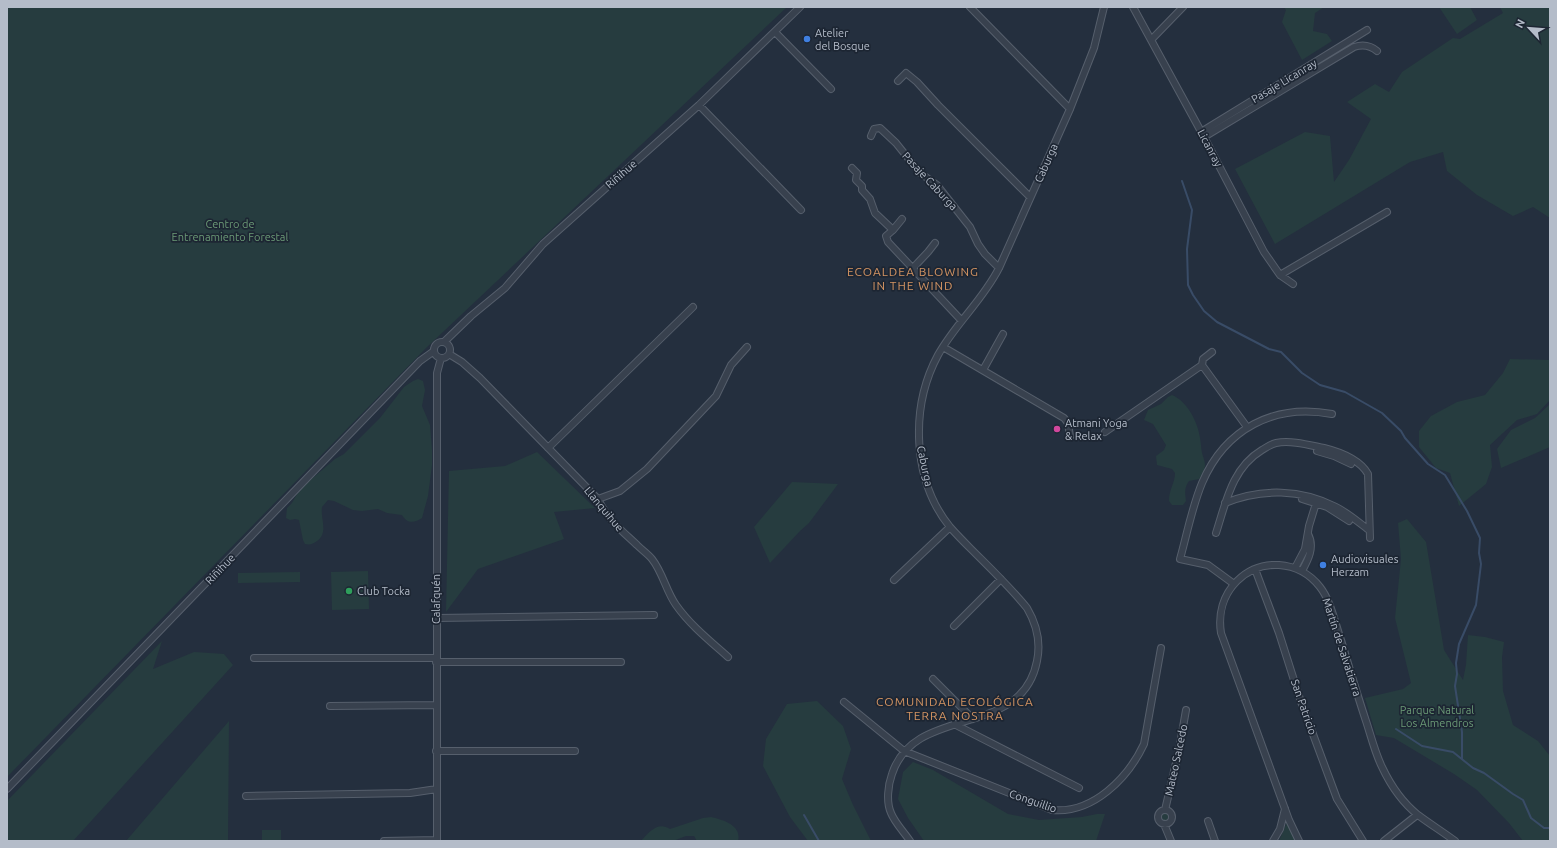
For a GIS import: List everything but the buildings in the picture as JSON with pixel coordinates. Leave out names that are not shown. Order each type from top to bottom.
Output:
[{"type":"street","name":"Riñihue","points":[[7,789],[420,361],[434,351],[437,344],[444,342],[471,316],[505,288],[543,244],[699,105],[800,7]]},
{"type":"street","points":[[970,7],[1070,109]]},
{"type":"street","name":"Caburga","points":[[910,841],[891,813],[889,799],[889,785],[893,771],[904,751],[926,734],[1004,707],[1017,698],[1031,679],[1038,659],[1038,639],[1031,615],[1018,596],[950,527],[938,508],[929,488],[923,465],[920,442],[920,418],[924,394],[930,373],[943,347],[961,320],[989,286],[999,268],[1070,109],[1094,48],[1104,7]]},
{"type":"street","name":"Licanray","points":[[1132,7],[1203,135],[1264,252],[1280,275],[1293,284]]},
{"type":"street","points":[[1151,40],[1183,7]]},
{"type":"street","name":"Pasaje Licanray","points":[[1203,135],[1367,30]]},
{"type":"street","points":[[775,32],[831,89]]},
{"type":"street","points":[[1203,135],[1354,47],[1360,45],[1368,46],[1377,51]]},
{"type":"street","points":[[898,81],[906,73],[917,82],[1030,197]]},
{"type":"street","points":[[699,105],[801,210]]},
{"type":"street","name":"Pasaje Caburga","points":[[871,136],[874,129],[880,128],[896,144],[920,173],[937,186],[970,227],[978,244],[985,254],[999,268]]},
{"type":"street","points":[[852,168],[857,174],[856,180],[862,186],[862,190],[870,199],[875,213],[893,230]]},
{"type":"street","points":[[1280,275],[1387,212]]},
{"type":"street","points":[[902,219],[886,236],[888,242],[961,320]]},
{"type":"street","points":[[912,269],[935,243]]},
{"type":"street","points":[[548,448],[693,307]]},
{"type":"street","points":[[983,370],[1003,334]]},
{"type":"street","points":[[434,351],[436,356],[441,358],[446,357],[449,354],[450,347],[444,342]]},
{"type":"street","points":[[598,499],[620,491],[647,469],[716,396],[731,365],[747,347]]},
{"type":"street","points":[[943,347],[1064,418],[1068,423],[1070,437]]},
{"type":"street","points":[[1212,352],[1202,359],[1202,365],[1247,428]]},
{"type":"street","name":"Llanquihue","points":[[449,354],[462,362],[480,378],[598,499],[604,513],[651,558],[659,568],[665,587],[677,606],[691,623],[728,657]]},
{"type":"street","name":"Calafquén","points":[[437,840],[437,373],[441,358]]},
{"type":"street","points":[[1105,432],[1202,365]]},
{"type":"street","points":[[1234,584],[1208,565],[1180,559],[1195,505],[1205,476],[1221,450],[1233,438],[1247,428],[1264,419],[1282,414],[1314,411],[1332,414]]},
{"type":"street","points":[[1216,533],[1230,488],[1242,468],[1253,456],[1266,448],[1276,443],[1285,442],[1327,449],[1344,455],[1364,468],[1368,474],[1370,538]]},
{"type":"street","points":[[1225,504],[1268,496],[1317,501],[1361,529],[1369,530]]},
{"type":"street","points":[[1295,568],[1305,548],[1317,501]]},
{"type":"street","points":[[894,580],[950,527]]},
{"type":"street","points":[[1302,571],[1310,554],[1310,539],[1308,533]]},
{"type":"street","name":"Martín de Salvatierra","points":[[1299,841],[1221,633],[1220,620],[1222,607],[1234,584],[1244,575],[1255,569],[1275,565],[1295,568],[1302,571],[1319,585],[1328,602],[1382,767],[1399,794],[1417,815],[1455,841]]},
{"type":"street","name":"San Patricio","points":[[1255,569],[1337,800],[1363,841]]},
{"type":"street","points":[[954,626],[1001,579]]},
{"type":"street","points":[[436,618],[654,615]]},
{"type":"street","name":"Conguillio","points":[[844,702],[904,751],[1052,810],[1071,810],[1082,807],[1114,785],[1128,771],[1139,754],[1144,744],[1161,648]]},
{"type":"street","points":[[254,658],[621,662]]},
{"type":"street","points":[[933,679],[973,719]]},
{"type":"street","points":[[330,706],[436,706]]},
{"type":"street","name":"Mateo Salcedo","points":[[1170,841],[1164,824],[1159,821],[1158,817],[1160,813],[1165,810],[1179,750],[1186,710]]},
{"type":"street","points":[[954,724],[1079,788]]},
{"type":"street","points":[[436,751],[575,750]]},
{"type":"street","points":[[246,796],[410,793],[437,789]]},
{"type":"street","points":[[1273,841],[1280,829],[1285,807]]},
{"type":"street","name":"Mateo Salcedo","points":[[1164,824],[1170,823],[1173,817],[1170,811],[1165,810]]},
{"type":"street","points":[[1384,841],[1417,815]]},
{"type":"street","points":[[1208,821],[1215,841]]},
{"type":"street","points":[[384,841],[437,840]]},
{"type":"green space","name":"Centro de Entrenamiento Forestal","points":[[7,7],[787,7],[426,348],[7,777]]},
{"type":"green space","points":[[1284,7],[1324,7],[1315,13],[1313,31],[1327,34],[1332,41],[1302,60],[1282,22],[1286,10]]},
{"type":"green space","points":[[1439,7],[1470,7],[1477,20],[1457,34]]},
{"type":"green space","points":[[1500,7],[1550,7],[1550,218],[1533,207],[1513,216],[1477,195],[1447,171],[1443,152],[1410,162],[1275,244],[1235,169],[1305,132],[1330,136],[1334,182],[1349,160],[1371,119],[1347,102],[1375,84],[1389,92],[1402,72],[1453,38],[1460,39],[1503,13]]},
{"type":"green space","points":[[1510,359],[1550,360],[1550,400],[1537,414],[1517,420],[1490,445],[1492,467],[1486,484],[1459,506],[1450,473],[1436,468],[1419,447],[1419,431],[1431,416],[1457,402],[1485,395],[1503,373]]},
{"type":"green space","points":[[418,379],[423,381],[425,390],[422,406],[430,425],[432,450],[432,465],[428,496],[422,518],[411,522],[406,520],[402,515],[387,513],[378,509],[362,511],[353,510],[334,501],[328,500],[322,507],[323,534],[313,544],[305,544],[299,520],[290,520],[286,518],[287,508],[307,483],[335,459],[344,454],[380,418],[404,387]]},
{"type":"green space","points":[[1172,395],[1187,407],[1197,425],[1205,464],[1204,471],[1199,479],[1189,481],[1187,484],[1185,491],[1186,501],[1183,505],[1172,505],[1169,501],[1175,473],[1172,469],[1157,465],[1156,456],[1164,450],[1166,445],[1153,424],[1144,420],[1148,410],[1161,404]]},
{"type":"green space","points":[[1550,404],[1550,447],[1501,468],[1497,449],[1511,430],[1535,418]]},
{"type":"green space","points":[[537,452],[595,508],[554,512],[564,539],[478,569],[446,612],[449,471],[505,466]]},
{"type":"green space","points":[[792,482],[838,484],[809,523],[770,563],[754,527]]},
{"type":"green space","name":"Parque Natural Los Almendros","points":[[1407,519],[1426,542],[1444,650],[1463,680],[1466,665],[1468,635],[1485,637],[1504,642],[1502,657],[1503,691],[1513,725],[1538,741],[1550,756],[1550,841],[1523,841],[1509,823],[1477,790],[1454,774],[1394,738],[1376,735],[1365,698],[1403,689],[1411,683],[1395,618],[1401,559],[1398,523]]},
{"type":"green space","points":[[368,571],[369,609],[332,610],[331,572]]},
{"type":"green space","points":[[300,572],[300,582],[238,583],[238,573]]},
{"type":"green space","points":[[162,641],[153,669],[194,652],[224,654],[233,665],[73,841],[7,841],[7,801]]},
{"type":"green space","points":[[817,701],[843,726],[851,749],[842,779],[871,841],[808,841],[790,817],[763,766],[766,739],[787,704]]},
{"type":"green space","points":[[229,721],[228,841],[126,841]]},
{"type":"green space","points":[[913,762],[933,770],[1008,814],[1039,820],[1105,814],[1096,841],[924,841],[908,818],[898,799],[903,772]]},
{"type":"green space","points":[[1163,811],[1167,811],[1171,817],[1167,823],[1163,823],[1159,819],[1159,815]]},
{"type":"green space","points":[[711,817],[726,822],[734,827],[737,831],[738,841],[697,841],[694,836],[686,836],[673,841],[641,841],[651,831],[658,827],[662,826],[670,829],[703,818]]},
{"type":"green space","points":[[1287,822],[1298,841],[1279,841]]},
{"type":"green space","points":[[262,830],[281,830],[281,841],[262,841]]},
{"type":"waterway","points":[[1182,181],[1192,210],[1187,249],[1188,285],[1204,311],[1217,322],[1269,349],[1281,352],[1302,373],[1320,385],[1345,392],[1382,413],[1401,431],[1405,438],[1428,464],[1445,475],[1467,511],[1480,538],[1479,553],[1481,564],[1476,605],[1459,644],[1456,663],[1457,674],[1455,686],[1462,732],[1462,759]]},
{"type":"waterway","points":[[1396,729],[1422,746],[1453,752],[1473,768],[1484,773],[1523,800],[1531,818],[1544,828],[1550,828]]},
{"type":"waterway","points":[[804,815],[819,841]]},
{"type":"place","name":"Atelier del Bosque","points":[[807,39]]},
{"type":"place","name":"Atmani Yoga & Relax","points":[[1057,429]]},
{"type":"place","name":"Audiovisuales Herzam","points":[[1323,565]]},
{"type":"place","name":"Club Tocka","points":[[349,591]]},
{"type":"district","name":"ECOALDEA BLOWING IN THE WIND","points":[[913,278]]},
{"type":"district","name":"COMUNIDAD ECOLÓGICA TERRA NOSTRA","points":[[955,708]]}]
